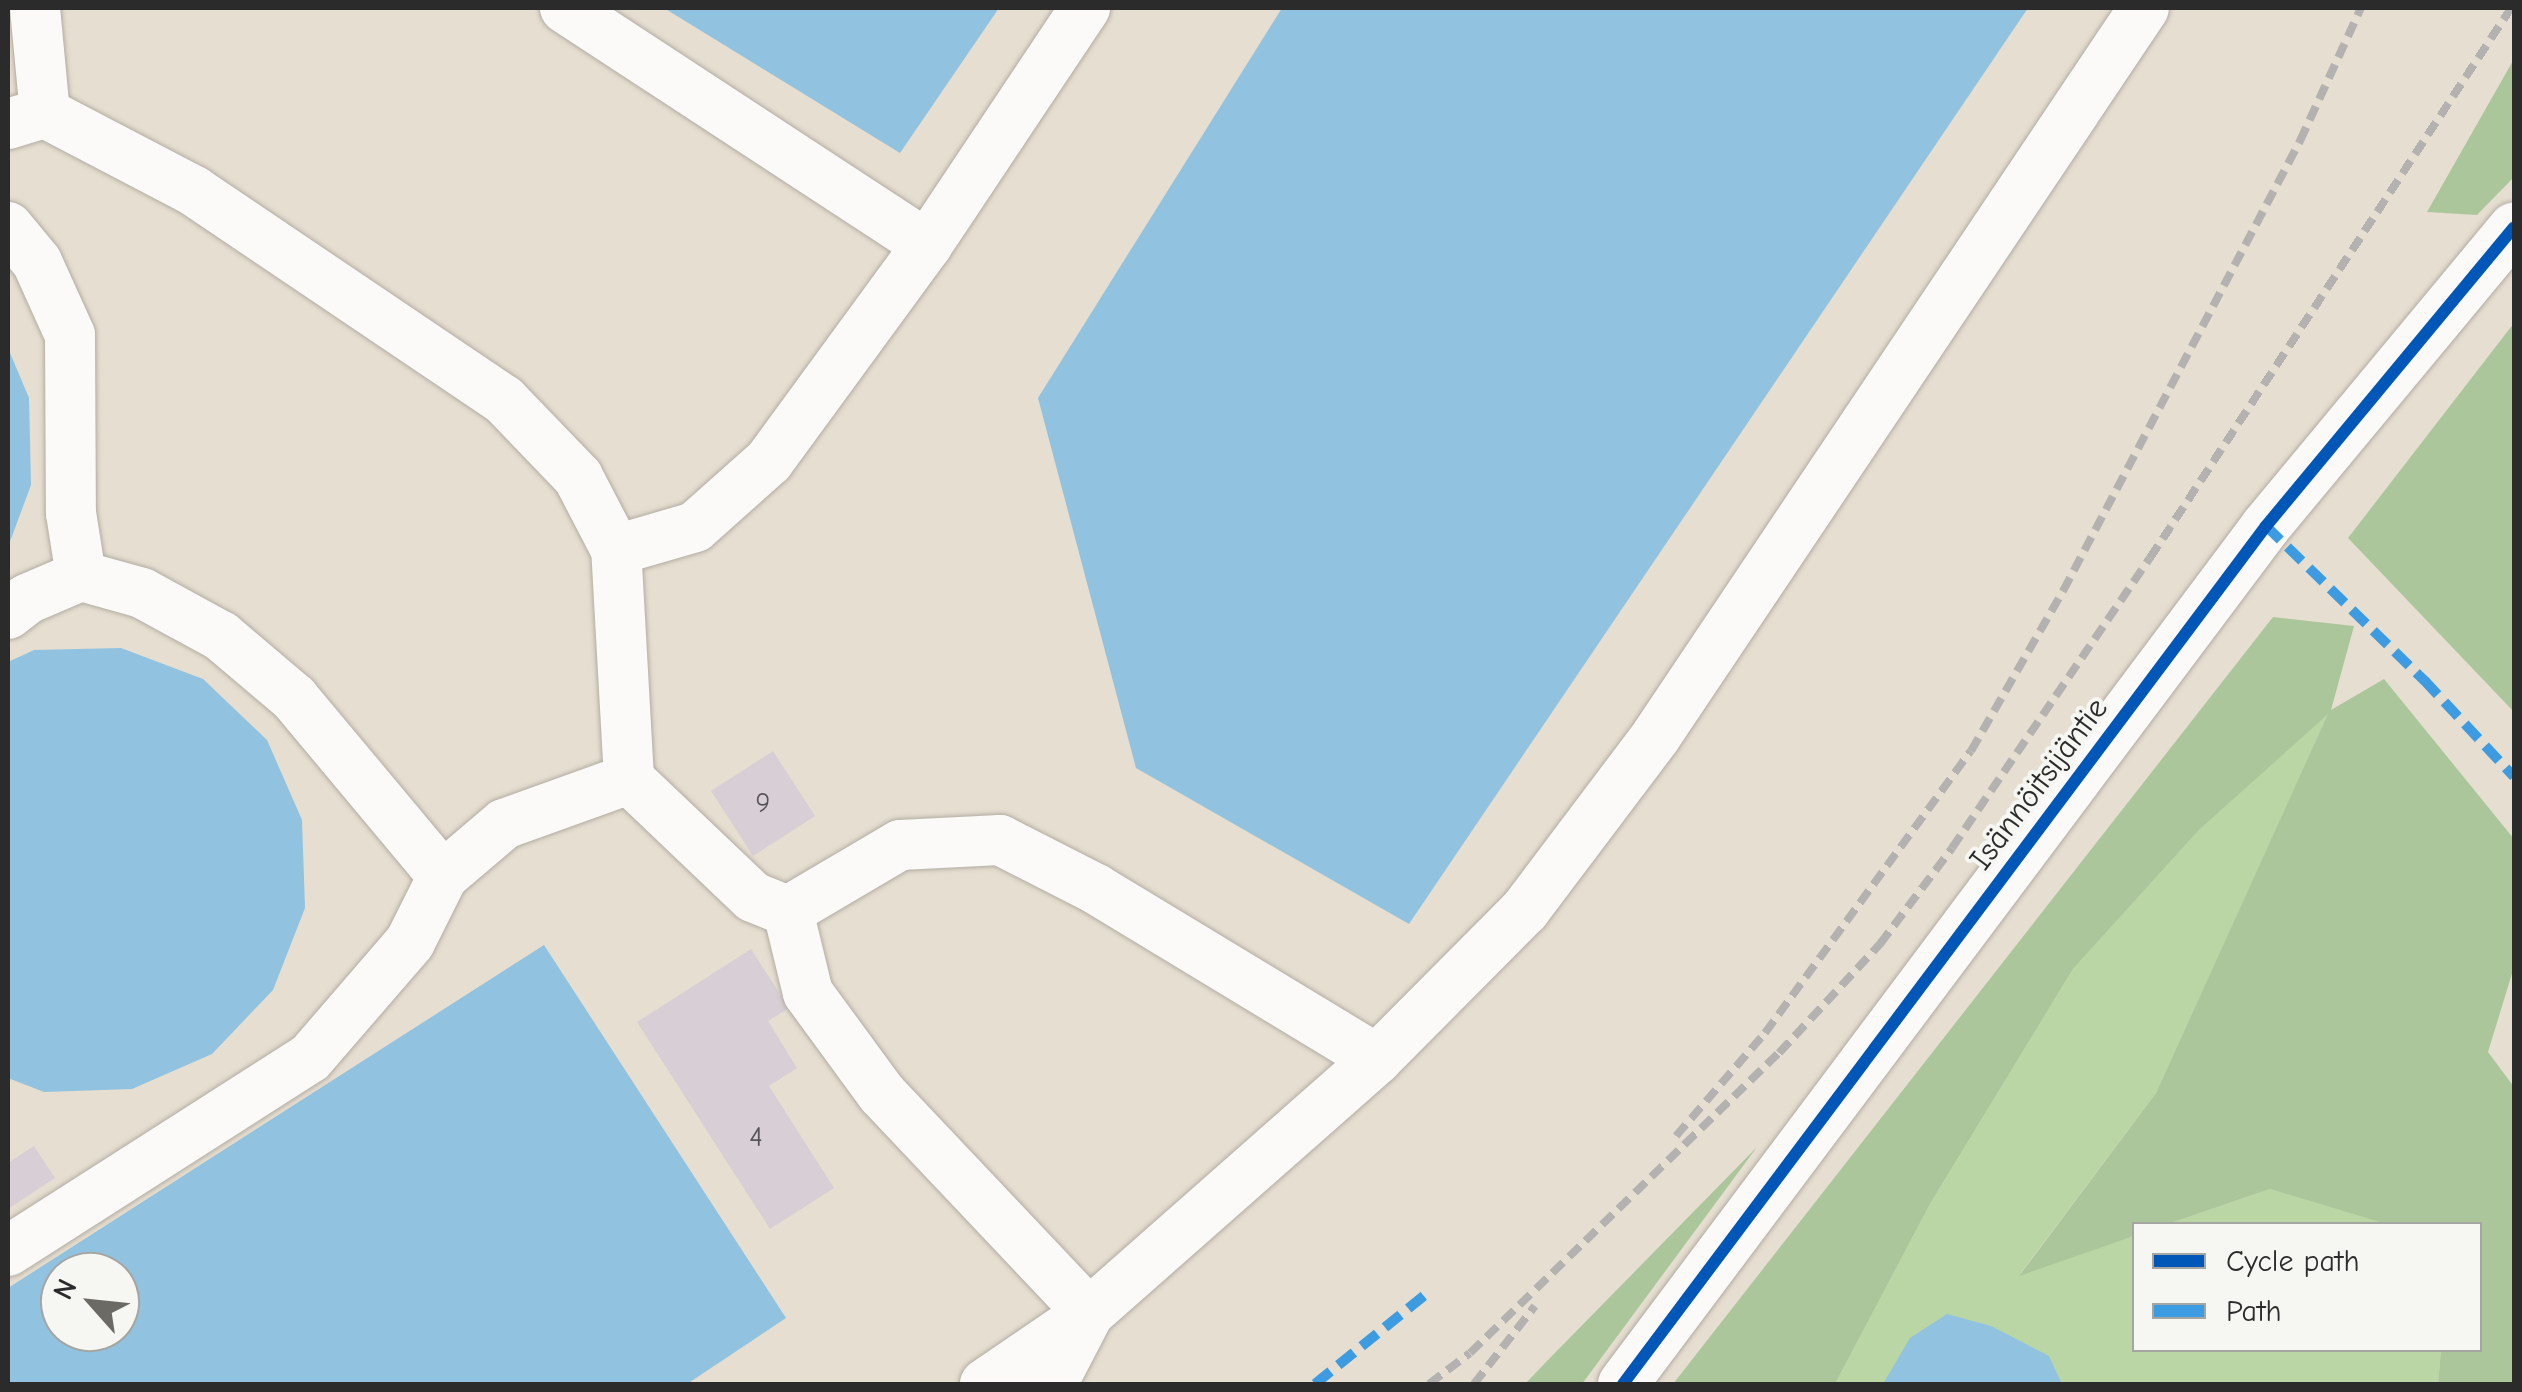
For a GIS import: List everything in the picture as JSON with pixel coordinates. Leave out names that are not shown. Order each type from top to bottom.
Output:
[{"type":"street","points":[[35,8],[26,118],[194,191],[504,400],[578,477],[616,550],[629,779],[753,897],[788,911]]},
{"type":"street","points":[[564,8],[927,245]]},
{"type":"street","points":[[616,550],[695,527],[770,461],[927,245],[1085,8]]},
{"type":"street","points":[[985,1384],[1089,1312],[1378,1059],[1525,910],[1656,736],[2144,8]]},
{"type":"street","points":[[8,226],[36,262],[70,335],[71,513],[81,576]]},
{"type":"street","name":"Isännöitsijäntie","points":[[1622,1384],[2266,526],[2514,227]]},
{"type":"street","points":[[8,614],[27,600],[81,576],[142,593],[220,636],[294,698],[443,876]]},
{"type":"street","points":[[8,1251],[310,1058],[410,942],[443,876],[504,824],[629,779]]},
{"type":"street","points":[[788,911],[900,845],[1000,840],[1096,888],[1378,1059]]},
{"type":"street","points":[[788,911],[808,993],[882,1094],[1089,1312]]},
{"type":"street","points":[[1052,1384],[1089,1312]]},
{"type":"green space","points":[[2514,59],[2514,177],[2477,215],[2427,212]]},
{"type":"green space","points":[[2514,323],[2514,712],[2348,538]]},
{"type":"green space","points":[[2273,617],[2354,626],[2331,710],[2384,679],[2514,839],[2514,967],[2488,1052],[2514,1087],[2514,1384],[2438,1384],[2441,1352],[2482,1352],[2482,1222],[2380,1222],[2270,1189],[2174,1222],[2132,1222],[2132,1237],[2019,1276],[2156,1093],[2328,714],[2199,830],[2073,969],[1930,1204],[1835,1384],[1673,1384]]},
{"type":"green space","points":[[2330,711],[2156,1093],[2020,1274],[2132,1237],[2132,1352],[2441,1352],[2438,1384],[1835,1384],[1930,1204],[2073,969],[2199,830]]},
{"type":"green space","points":[[1757,1147],[1582,1384],[1525,1384],[1547,1361]]},
{"type":"green space","points":[[2270,1189],[2386,1222],[2174,1222]]},
{"type":"water","points":[[664,8],[999,8],[900,153]]},
{"type":"water","points":[[1282,8],[2028,8],[1409,924],[1136,768],[1038,398]]},
{"type":"water","points":[[8,348],[29,398],[31,485],[8,547]]},
{"type":"water","points":[[121,648],[203,679],[267,740],[302,820],[305,908],[273,990],[212,1054],[132,1089],[44,1092],[8,1078],[8,662],[34,650]]},
{"type":"water","points":[[544,945],[786,1318],[687,1384],[8,1384],[8,1288],[40,1268],[40,1352],[140,1352],[140,1252],[64,1252]]},
{"type":"water","points":[[1947,1314],[1991,1326],[2049,1356],[2062,1384],[1883,1384],[1910,1338]]},
{"type":"building","points":[[773,751],[815,816],[753,856],[711,791]]},
{"type":"building","points":[[751,949],[789,1008],[768,1021],[797,1068],[769,1086],[834,1188],[770,1229],[637,1022]]},
{"type":"building","points":[[34,1146],[55,1178],[8,1209],[8,1163]]},
{"type":"railway","points":[[1676,1136],[1765,1033],[1971,751],[2063,591],[2300,141],[2361,8]]},
{"type":"railway","points":[[1429,1384],[1470,1353],[1779,1053],[1880,944],[1952,848],[2150,558],[2511,8]]},
{"type":"railway","points":[[1474,1384],[1535,1306]]},
{"type":"marked path","points":[[2266,526],[2424,680],[2514,777]]},
{"type":"marked path","points":[[1315,1384],[1426,1294]]},
{"type":"cycle path","points":[[1623,1384],[2266,526],[2514,227]]}]
